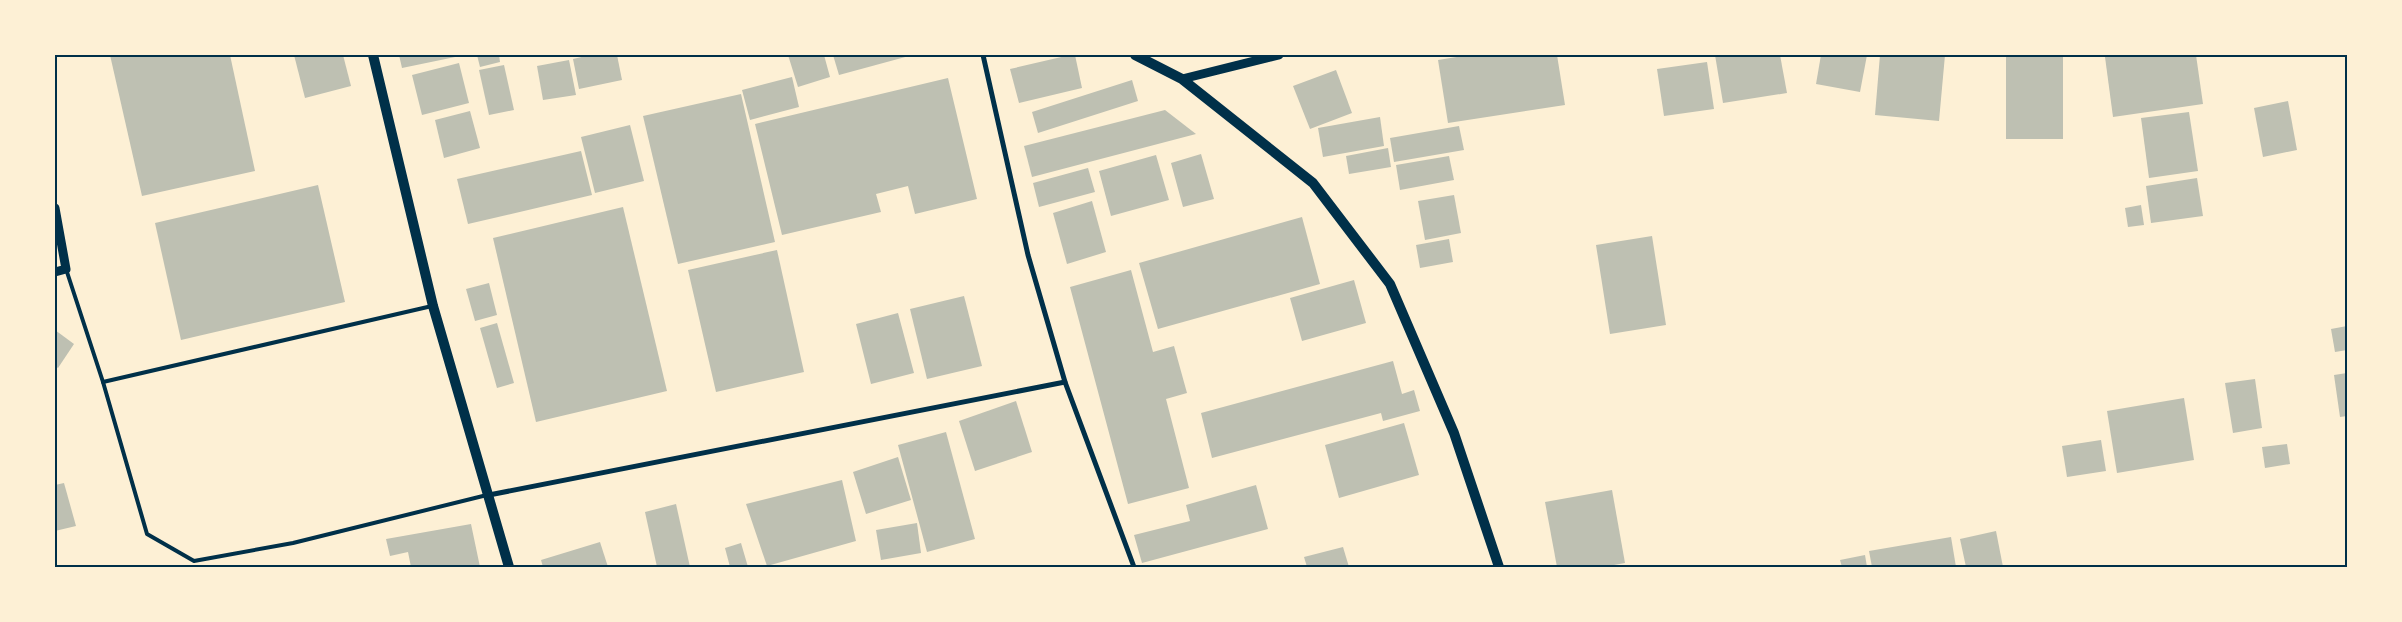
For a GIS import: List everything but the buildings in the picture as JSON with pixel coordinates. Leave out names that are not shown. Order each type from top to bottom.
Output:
[{"type":"main road","points":[[373,55],[433,306],[509,567]]},
{"type":"main road","points":[[1135,55],[1182,79],[1313,183],[1390,284],[1454,433],[1499,567]]},
{"type":"street","points":[[983,55],[1028,256],[1065,382],[1134,567]]},
{"type":"street","points":[[1182,79],[1279,55]]},
{"type":"street","points":[[55,208],[66,269],[55,272]]},
{"type":"street","points":[[489,494],[1065,382]]},
{"type":"lane","points":[[66,269],[103,382],[147,534],[194,561],[293,543],[489,494]]},
{"type":"lane","points":[[103,382],[433,306]]}]
